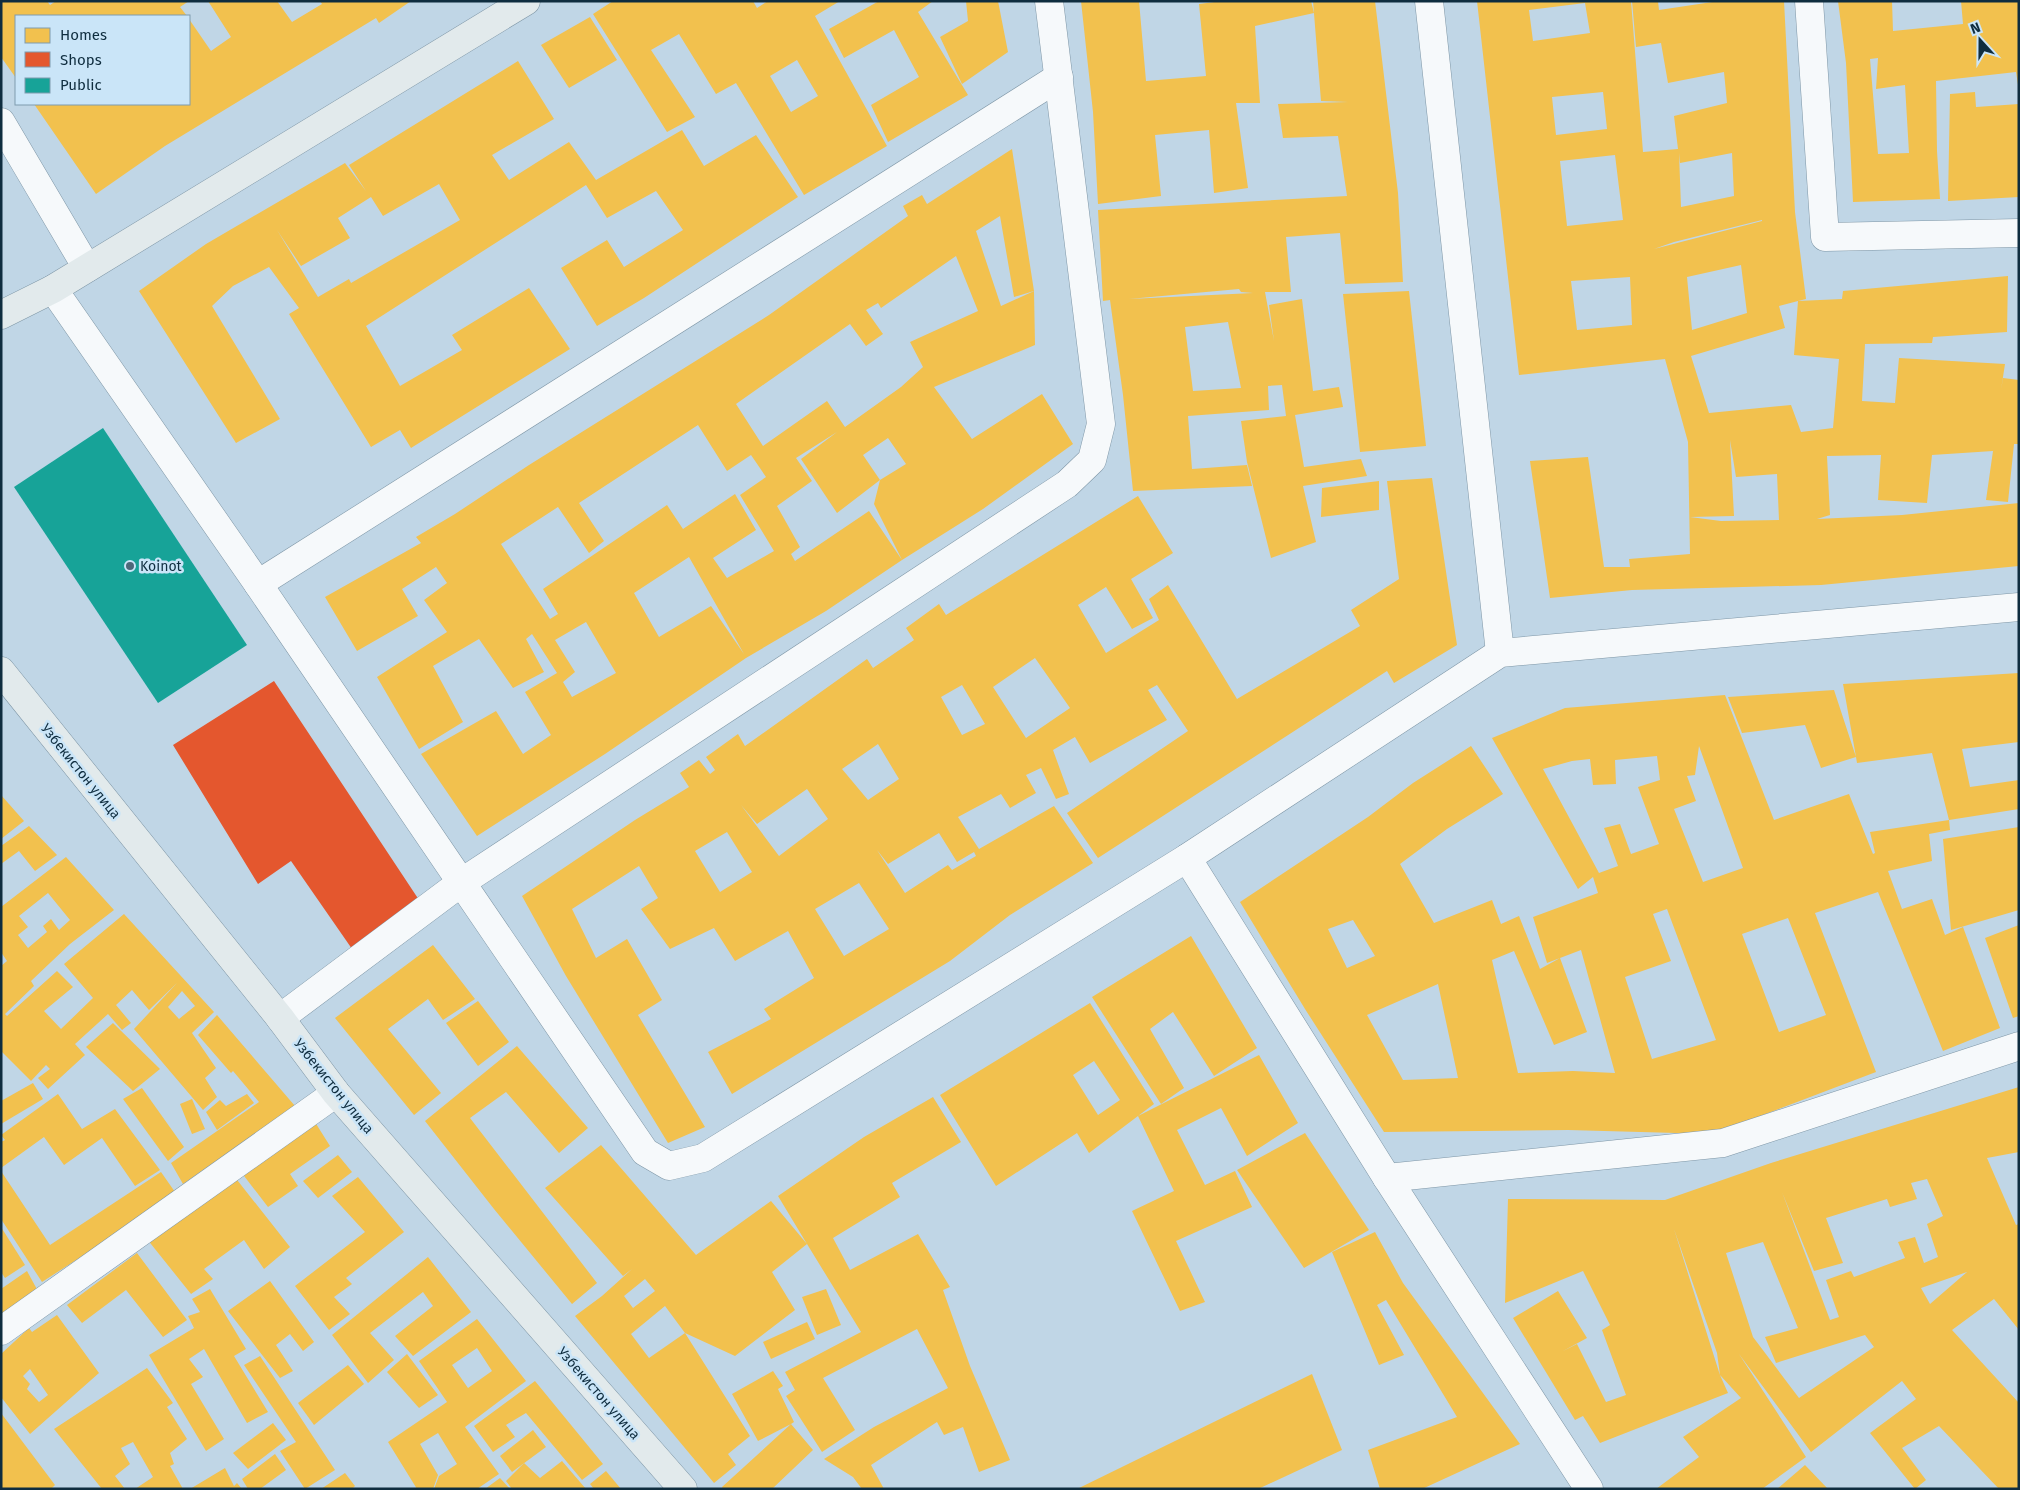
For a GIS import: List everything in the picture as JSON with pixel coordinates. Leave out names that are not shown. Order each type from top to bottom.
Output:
[{"type":"main road","points":[[1,315],[53,289],[526,1]]},
{"type":"main road","name":"Узбекистон улица","points":[[1,671],[280,1018],[336,1093],[683,1489]]},
{"type":"street","points":[[280,1018],[462,882],[1067,484],[1092,460],[1101,424],[1050,1]]},
{"type":"street","points":[[1428,1],[1500,652]]},
{"type":"street","points":[[1809,1],[1825,237],[2019,233]]},
{"type":"street","points":[[258,584],[1059,78]]},
{"type":"street","points":[[1,122],[87,268]]},
{"type":"street","points":[[53,289],[258,584],[645,1152],[669,1166],[703,1158],[1187,858],[1500,652],[2019,607]]},
{"type":"street","points":[[1187,858],[1387,1178],[1589,1489]]},
{"type":"street","points":[[1387,1178],[1723,1143],[2019,1046]]},
{"type":"street","points":[[1,1331],[336,1093]]},
{"type":"building: Homes","points":[[1,1],[47,1],[50,5],[56,1],[189,1],[180,7],[186,15],[15,15],[15,77],[1,57]]},
{"type":"building: Homes","points":[[208,1],[277,1],[292,22],[322,4],[320,1],[411,1],[379,23],[376,18],[165,146],[96,194],[35,105],[190,105],[190,20],[211,51],[231,37]]},
{"type":"building: Homes","points":[[613,1],[753,1],[757,8],[768,1],[840,1],[815,16],[887,146],[804,195],[736,83],[716,94],[679,34],[651,50],[695,117],[667,132],[593,14]],"holes":[[[797,60],[818,96],[791,112],[770,76]]]},
{"type":"building: Homes","points":[[879,1],[933,1],[918,12],[968,95],[888,142],[871,105],[919,77],[894,30],[844,58],[829,29]]},
{"type":"building: Homes","points":[[966,1],[998,1],[1008,52],[962,84],[940,37],[968,21]]},
{"type":"building: Homes","points":[[1081,1],[1139,1],[1146,81],[1206,76],[1199,4],[1222,1],[1311,1],[1314,13],[1255,26],[1260,103],[1236,103],[1248,188],[1214,193],[1209,130],[1155,135],[1161,196],[1098,204],[1093,112]]},
{"type":"building: Homes","points":[[1313,1],[1375,1],[1398,193],[1403,282],[1345,284],[1340,233],[1286,237],[1291,292],[1265,292],[1274,341],[1269,305],[1302,299],[1313,391],[1339,387],[1343,407],[1295,415],[1304,467],[1361,459],[1367,476],[1303,486],[1316,542],[1271,558],[1247,462],[1241,421],[1286,416],[1282,385],[1268,386],[1269,410],[1188,416],[1192,469],[1247,465],[1252,486],[1133,491],[1123,395],[1110,300],[1103,301],[1098,210],[1347,196],[1338,136],[1283,138],[1278,104],[1348,102],[1321,101]],"holes":[[[1239,289],[1241,292],[1253,293],[1129,299]],[[1228,322],[1241,388],[1193,391],[1185,327]]]},
{"type":"building: Homes","points":[[1477,1],[1631,1],[1643,152],[1678,149],[1674,116],[1727,103],[1724,72],[1668,83],[1661,43],[1636,47],[1632,1],[1658,1],[1659,10],[1719,1],[1784,1],[1795,212],[1806,299],[1798,301],[1842,299],[1843,291],[2008,276],[2007,332],[1933,337],[1932,343],[1865,344],[1862,401],[1895,403],[1899,358],[2005,364],[2001,390],[2003,378],[2019,380],[2019,444],[2014,444],[2008,502],[1986,500],[1993,451],[1932,455],[1927,503],[1878,500],[1881,455],[1827,456],[1830,515],[1817,519],[1902,515],[2019,503],[2019,566],[1821,585],[1632,590],[1550,598],[1530,461],[1588,457],[1604,567],[1630,567],[1629,559],[1690,554],[1688,442],[1665,359],[1519,375]],"holes":[[[1585,3],[1590,33],[1533,41],[1529,10]],[[1603,92],[1607,129],[1556,135],[1552,97]],[[1679,153],[1680,163],[1732,153],[1734,196],[1681,207]],[[1615,155],[1623,220],[1567,226],[1560,161]],[[1762,220],[1762,221],[1654,249],[1674,242]],[[1741,265],[1747,313],[1692,330],[1687,277]],[[1630,277],[1632,325],[1577,330],[1571,281]],[[1798,301],[1794,355],[1839,359],[1833,428],[1801,432],[1791,405],[1709,413],[1691,356],[1785,328],[1779,306]],[[1730,440],[1736,477],[1777,474],[1779,520],[1721,521],[1690,517],[1734,516]]]},
{"type":"building: Homes","points":[[1838,1],[1892,1],[1893,31],[1963,24],[1961,1],[2019,1],[2019,91],[2016,72],[1936,81],[1940,199],[1853,202],[1846,63]],"holes":[[[1878,58],[1876,89],[1905,85],[1909,153],[1878,154],[1870,59]]]},
{"type":"building: Homes","points":[[590,17],[617,60],[569,88],[541,45]]},
{"type":"building: Homes","points":[[518,61],[554,119],[492,155],[509,180],[569,142],[596,180],[682,130],[704,166],[756,135],[798,197],[644,298],[597,326],[561,268],[607,240],[624,267],[683,230],[656,191],[607,218],[586,185],[366,326],[400,386],[462,350],[452,335],[529,288],[570,349],[411,448],[400,430],[371,447],[289,314],[299,308],[269,267],[233,286],[212,306],[280,419],[236,443],[139,291],[206,244],[345,163],[366,191],[349,165]],"holes":[[[439,184],[460,220],[351,283],[349,279],[318,297],[277,230],[301,266],[350,238],[338,218],[371,197],[383,216]]]},
{"type":"building: Homes","points":[[1975,92],[1976,107],[2019,104],[2019,197],[1948,201],[1950,94]]},
{"type":"building: Homes","points":[[1012,149],[1034,291],[1035,345],[934,387],[972,439],[1042,394],[1073,444],[983,509],[826,611],[746,658],[605,754],[477,836],[421,754],[496,711],[523,754],[551,735],[525,692],[557,673],[532,634],[526,639],[544,672],[513,688],[479,639],[433,666],[463,722],[419,749],[377,677],[447,632],[424,600],[447,583],[436,567],[402,589],[418,616],[357,651],[325,597],[421,543],[416,537],[769,315],[908,216],[903,206],[922,195],[927,204]],"holes":[[[1000,216],[1014,297],[1034,291],[1001,306],[976,231]],[[956,256],[978,311],[910,342],[923,367],[901,387],[845,427],[827,401],[763,446],[736,404],[850,324],[866,346],[883,334],[866,310],[878,303],[881,308]],[[698,425],[727,471],[751,455],[766,477],[740,495],[774,551],[727,578],[713,558],[756,530],[735,494],[683,529],[667,505],[543,589],[558,614],[550,619],[501,544],[558,507],[589,553],[604,541],[579,503]],[[837,432],[801,459],[837,513],[880,480],[874,504],[902,560],[869,511],[795,561],[791,554],[800,547],[777,506],[812,481],[796,458]],[[888,438],[906,464],[880,480],[863,455]],[[689,557],[744,654],[711,606],[659,637],[634,593]],[[586,622],[616,673],[572,697],[563,682],[575,672],[555,640]]]},
{"type":"building: Homes","points":[[1409,291],[1426,446],[1360,452],[1343,294]]},
{"type":"building: Homes","points":[[1432,478],[1457,645],[1394,683],[1387,671],[1098,858],[1067,813],[1188,731],[1157,685],[1148,690],[1167,720],[1090,763],[1075,737],[1053,750],[1069,794],[1056,799],[1041,768],[1026,775],[1036,793],[1010,808],[1001,794],[958,817],[979,849],[1054,806],[1093,863],[1010,915],[950,961],[732,1094],[708,1052],[771,1019],[764,1009],[814,978],[788,931],[735,961],[714,928],[670,949],[641,909],[658,898],[639,866],[572,909],[596,958],[627,939],[662,1000],[638,1015],[705,1127],[668,1143],[566,976],[522,896],[635,820],[689,787],[680,773],[699,760],[710,774],[715,770],[706,757],[738,734],[745,746],[867,659],[873,668],[914,640],[906,628],[939,604],[946,615],[1138,496],[1173,553],[1131,579],[1153,618],[1132,629],[1106,587],[1078,605],[1106,653],[1159,620],[1149,599],[1168,585],[1237,699],[1360,626],[1351,610],[1399,579],[1387,481]],"holes":[[[1035,658],[1070,708],[1026,738],[993,687]],[[962,685],[985,724],[962,735],[941,697]],[[878,744],[899,779],[868,800],[842,769]],[[807,789],[828,819],[779,856],[741,805],[757,824]],[[727,832],[752,872],[720,892],[695,851]],[[939,833],[957,862],[974,852],[976,856],[952,870],[948,865],[905,893],[877,850],[888,864]],[[859,883],[889,929],[844,956],[815,909]]]},
{"type":"building: Homes","points":[[1379,481],[1379,510],[1321,517],[1322,488]]},
{"type":"building: Homes","points":[[2019,673],[2019,742],[1962,749],[1970,787],[2019,780],[2019,809],[1949,820],[1932,753],[1857,763],[1843,684]]},
{"type":"building: Homes","points":[[1834,690],[1856,757],[1821,768],[1805,725],[1742,733],[1728,697]]},
{"type":"building: Homes","points":[[1725,695],[1774,820],[1849,794],[1873,854],[1875,853],[1870,832],[1949,820],[1950,830],[1929,834],[1932,861],[1888,871],[1902,909],[1932,899],[1945,935],[1963,927],[2000,1028],[1943,1051],[1878,892],[1815,913],[1876,1072],[1713,1134],[1568,1130],[1384,1132],[1305,1009],[1240,902],[1368,817],[1413,783],[1471,746],[1503,794],[1447,829],[1400,864],[1434,923],[1492,900],[1501,924],[1519,916],[1540,969],[1560,958],[1547,963],[1533,917],[1598,893],[1593,877],[1578,889],[1492,738],[1565,708]],"holes":[[[1699,746],[1743,868],[1703,882],[1674,809],[1696,801],[1687,776],[1695,775]],[[1657,756],[1660,780],[1638,787],[1659,844],[1631,854],[1620,824],[1604,828],[1618,866],[1599,873],[1543,769],[1572,761],[1590,759],[1593,785],[1616,784],[1615,760]],[[1667,909],[1716,1040],[1652,1059],[1625,977],[1671,961],[1653,914]],[[1788,918],[1826,1015],[1779,1032],[1742,934]],[[1353,920],[1375,956],[1347,968],[1328,929]],[[1581,950],[1615,1073],[1573,1071],[1518,1073],[1492,960],[1514,951],[1554,1045],[1587,1032],[1560,958]],[[1438,984],[1458,1078],[1403,1080],[1367,1015]]]},
{"type":"building: Homes","points":[[1,795],[24,821],[1,839]]},
{"type":"building: Homes","points":[[29,826],[57,855],[35,871],[19,851],[1,864],[1,846]]},
{"type":"building: Homes","points":[[2019,827],[2019,910],[1951,930],[1943,839]]},
{"type":"building: Homes","points":[[66,857],[114,910],[70,944],[31,981],[34,986],[5,1014],[7,1016],[57,971],[73,987],[44,1011],[61,1029],[93,998],[64,964],[124,914],[214,1012],[192,1033],[216,1068],[205,1078],[217,1097],[203,1110],[134,1029],[177,983],[149,1010],[132,990],[116,1005],[131,1023],[122,1030],[108,1014],[75,1044],[85,1055],[48,1089],[38,1078],[50,1069],[46,1065],[31,1081],[1,1051],[1,966],[7,961],[1,952],[1,907]],"holes":[[[48,893],[70,920],[59,930],[51,919],[43,926],[47,932],[28,948],[18,935],[28,927],[19,916]],[[182,991],[195,1006],[179,1019],[168,1007]]]},
{"type":"building: Homes","points":[[2019,925],[2019,1016],[2013,1018],[1985,938]]},
{"type":"building: Homes","points":[[1191,936],[1257,1048],[1214,1076],[1173,1012],[1150,1029],[1184,1088],[1161,1104],[1092,997]]},
{"type":"building: Homes","points":[[433,945],[475,999],[443,1020],[428,999],[388,1029],[441,1093],[414,1115],[335,1018]]},
{"type":"building: Homes","points":[[478,1001],[509,1042],[478,1066],[446,1023]]},
{"type":"building: Homes","points":[[1090,1003],[1154,1104],[1089,1153],[1077,1133],[996,1186],[940,1095]],"holes":[[[1094,1061],[1120,1100],[1098,1115],[1073,1075]]]},
{"type":"building: Homes","points":[[217,1015],[295,1106],[183,1184],[171,1163],[259,1102],[233,1071],[231,1073],[198,1035]]},
{"type":"building: Homes","points":[[113,1023],[160,1069],[133,1091],[86,1047]]},
{"type":"building: Homes","points":[[517,1046],[588,1128],[559,1153],[506,1092],[470,1118],[597,1283],[572,1304],[425,1121]]},
{"type":"building: Homes","points":[[1259,1055],[1298,1123],[1247,1156],[1221,1108],[1177,1130],[1205,1185],[1235,1171],[1252,1207],[1176,1241],[1205,1302],[1180,1311],[1132,1211],[1174,1191],[1138,1116]]},
{"type":"building: Homes","points":[[33,1083],[43,1099],[1,1124],[1,1101]]},
{"type":"building: Homes","points":[[2019,1087],[2019,1152],[1987,1158],[2016,1225],[2019,1224],[2019,1330],[1994,1299],[1952,1330],[2019,1403],[2019,1489],[1999,1489],[1939,1426],[1902,1448],[1926,1480],[1915,1489],[1870,1433],[1916,1399],[1902,1381],[1811,1452],[1739,1354],[1806,1457],[1762,1489],[1656,1489],[1699,1457],[1683,1437],[1741,1398],[1720,1375],[1728,1393],[1600,1443],[1583,1416],[1575,1420],[1513,1318],[1558,1291],[1587,1338],[1563,1351],[1577,1344],[1606,1402],[1626,1395],[1602,1330],[1610,1325],[1583,1271],[1505,1303],[1508,1199],[1665,1200],[1771,1163]],"holes":[[[1927,1179],[1943,1216],[1927,1224],[1938,1257],[1924,1263],[1915,1237],[1898,1242],[1905,1258],[1854,1277],[1851,1271],[1826,1280],[1839,1317],[1830,1320],[1782,1192],[1814,1271],[1843,1263],[1826,1218],[1887,1199],[1890,1207],[1917,1199],[1911,1183]],[[1674,1229],[1717,1353],[1720,1375]],[[1763,1242],[1798,1328],[1765,1337],[1776,1363],[1865,1335],[1874,1347],[1799,1398],[1753,1337],[1726,1253]],[[1967,1272],[1930,1304],[1921,1288]]]},
{"type":"building: Homes","points":[[142,1088],[184,1147],[168,1161],[123,1099]]},
{"type":"building: Homes","points":[[58,1094],[82,1129],[115,1109],[160,1170],[135,1186],[102,1138],[64,1165],[44,1137],[1,1168],[1,1142],[5,1140],[1,1135]]},
{"type":"building: Homes","points":[[247,1094],[254,1103],[217,1130],[206,1112],[220,1100],[226,1106]]},
{"type":"building: Homes","points":[[933,1097],[961,1142],[892,1183],[900,1197],[833,1238],[850,1270],[918,1234],[950,1287],[943,1290],[970,1366],[1010,1460],[979,1472],[963,1427],[944,1435],[937,1422],[871,1465],[884,1489],[862,1489],[853,1477],[824,1459],[874,1427],[948,1388],[917,1329],[823,1378],[855,1430],[822,1452],[786,1396],[795,1390],[785,1372],[861,1332],[778,1196],[864,1137]]},
{"type":"building: Homes","points":[[192,1099],[205,1129],[192,1134],[180,1104]]},
{"type":"building: Homes","points":[[313,1119],[330,1146],[290,1174],[298,1186],[268,1207],[241,1172]]},
{"type":"building: Homes","points":[[1305,1133],[1369,1230],[1304,1268],[1237,1170]]},
{"type":"building: Homes","points":[[601,1145],[696,1255],[771,1201],[807,1244],[772,1272],[795,1310],[735,1356],[685,1333],[750,1436],[728,1454],[736,1465],[714,1483],[575,1316],[602,1296],[632,1269],[623,1276],[545,1188]],"holes":[[[645,1279],[655,1291],[633,1308],[624,1296]],[[665,1306],[685,1333],[649,1358],[631,1334]]]},
{"type":"building: Homes","points":[[338,1155],[352,1172],[318,1198],[303,1181]]},
{"type":"building: Homes","points":[[1,1171],[50,1245],[161,1172],[175,1192],[101,1244],[42,1282],[1,1219]]},
{"type":"building: Homes","points":[[234,1176],[290,1247],[264,1269],[244,1240],[204,1269],[213,1279],[191,1294],[147,1239]]},
{"type":"building: Homes","points":[[358,1177],[404,1232],[346,1278],[352,1284],[334,1297],[350,1314],[329,1330],[295,1286],[365,1232],[332,1196]]},
{"type":"building: Homes","points":[[1,1227],[25,1265],[5,1278],[1,1272]]},
{"type":"building: Homes","points":[[1375,1232],[1403,1283],[1520,1444],[1422,1489],[1380,1489],[1368,1450],[1457,1417],[1386,1300],[1377,1305],[1404,1355],[1379,1365],[1332,1252]]},
{"type":"building: Homes","points":[[137,1253],[187,1320],[163,1337],[126,1290],[82,1323],[67,1305]]},
{"type":"building: Homes","points":[[428,1257],[471,1312],[413,1356],[395,1336],[433,1306],[423,1292],[370,1333],[394,1360],[368,1383],[332,1335]]},
{"type":"building: Homes","points":[[27,1271],[39,1293],[1,1323],[1,1289]]},
{"type":"building: Homes","points":[[270,1281],[314,1342],[303,1351],[290,1334],[276,1345],[293,1371],[280,1378],[228,1311]]},
{"type":"building: Homes","points":[[210,1289],[246,1349],[234,1356],[268,1412],[247,1423],[204,1349],[189,1359],[203,1377],[191,1384],[224,1439],[206,1451],[149,1355],[194,1328],[188,1316],[200,1312],[192,1299]]},
{"type":"building: Homes","points":[[826,1289],[841,1325],[817,1335],[802,1297]]},
{"type":"building: Homes","points":[[57,1315],[99,1373],[30,1434],[1,1397],[1,1354],[29,1328],[32,1332]],"holes":[[[30,1369],[48,1395],[39,1402],[27,1389],[30,1384],[23,1376]]]},
{"type":"building: Homes","points":[[477,1319],[526,1381],[465,1427],[499,1474],[477,1489],[434,1489],[439,1476],[457,1464],[438,1433],[420,1444],[438,1475],[433,1489],[417,1489],[388,1442],[447,1402],[419,1361]],"holes":[[[477,1348],[492,1371],[468,1388],[452,1365]]]},
{"type":"building: Homes","points":[[807,1322],[815,1339],[771,1359],[763,1342]]},
{"type":"building: Homes","points":[[407,1354],[438,1395],[419,1408],[387,1372]]},
{"type":"building: Homes","points":[[260,1356],[335,1470],[305,1489],[280,1451],[296,1442],[244,1365]]},
{"type":"building: Homes","points":[[348,1365],[364,1384],[314,1425],[298,1403]]},
{"type":"building: Homes","points":[[147,1368],[173,1403],[167,1407],[187,1439],[170,1453],[174,1464],[170,1466],[183,1489],[135,1489],[153,1477],[133,1442],[121,1448],[130,1464],[115,1476],[125,1489],[102,1489],[54,1429]]},
{"type":"building: Homes","points":[[773,1371],[783,1386],[778,1389],[794,1422],[758,1441],[732,1394]]},
{"type":"building: Homes","points":[[1312,1374],[1342,1450],[1258,1489],[1077,1489]]},
{"type":"building: Homes","points":[[535,1381],[603,1464],[582,1480],[526,1413],[506,1425],[515,1437],[493,1452],[474,1426]]},
{"type":"building: Homes","points":[[1,1413],[55,1485],[51,1489],[1,1489]]},
{"type":"building: Homes","points":[[273,1423],[286,1440],[248,1469],[233,1453]]},
{"type":"building: Homes","points":[[791,1424],[813,1450],[772,1489],[723,1489],[722,1487]]},
{"type":"building: Homes","points":[[533,1430],[546,1447],[512,1472],[500,1456]]},
{"type":"building: Homes","points":[[275,1454],[286,1470],[260,1489],[248,1489],[242,1479]]},
{"type":"building: Homes","points":[[562,1461],[586,1489],[512,1489],[506,1481],[524,1463],[540,1478]]},
{"type":"building: Homes","points":[[1805,1465],[1828,1489],[1777,1489]]},
{"type":"building: Homes","points":[[225,1468],[234,1486],[237,1483],[242,1489],[190,1489]]},
{"type":"building: Homes","points":[[606,1471],[621,1489],[594,1489],[590,1484]]},
{"type":"building: Homes","points":[[345,1473],[355,1486],[352,1489],[321,1489]]},
{"type":"building: Homes","points":[[500,1478],[510,1489],[485,1489]]},
{"type":"building: Shops","points":[[274,681],[425,909],[359,959],[291,861],[258,884],[173,745]]},
{"type":"building: Public","name":"Koinot","points":[[103,428],[247,645],[158,703],[14,487]]},
{"type":"place","name":"Koinot","points":[[130,566]]}]
